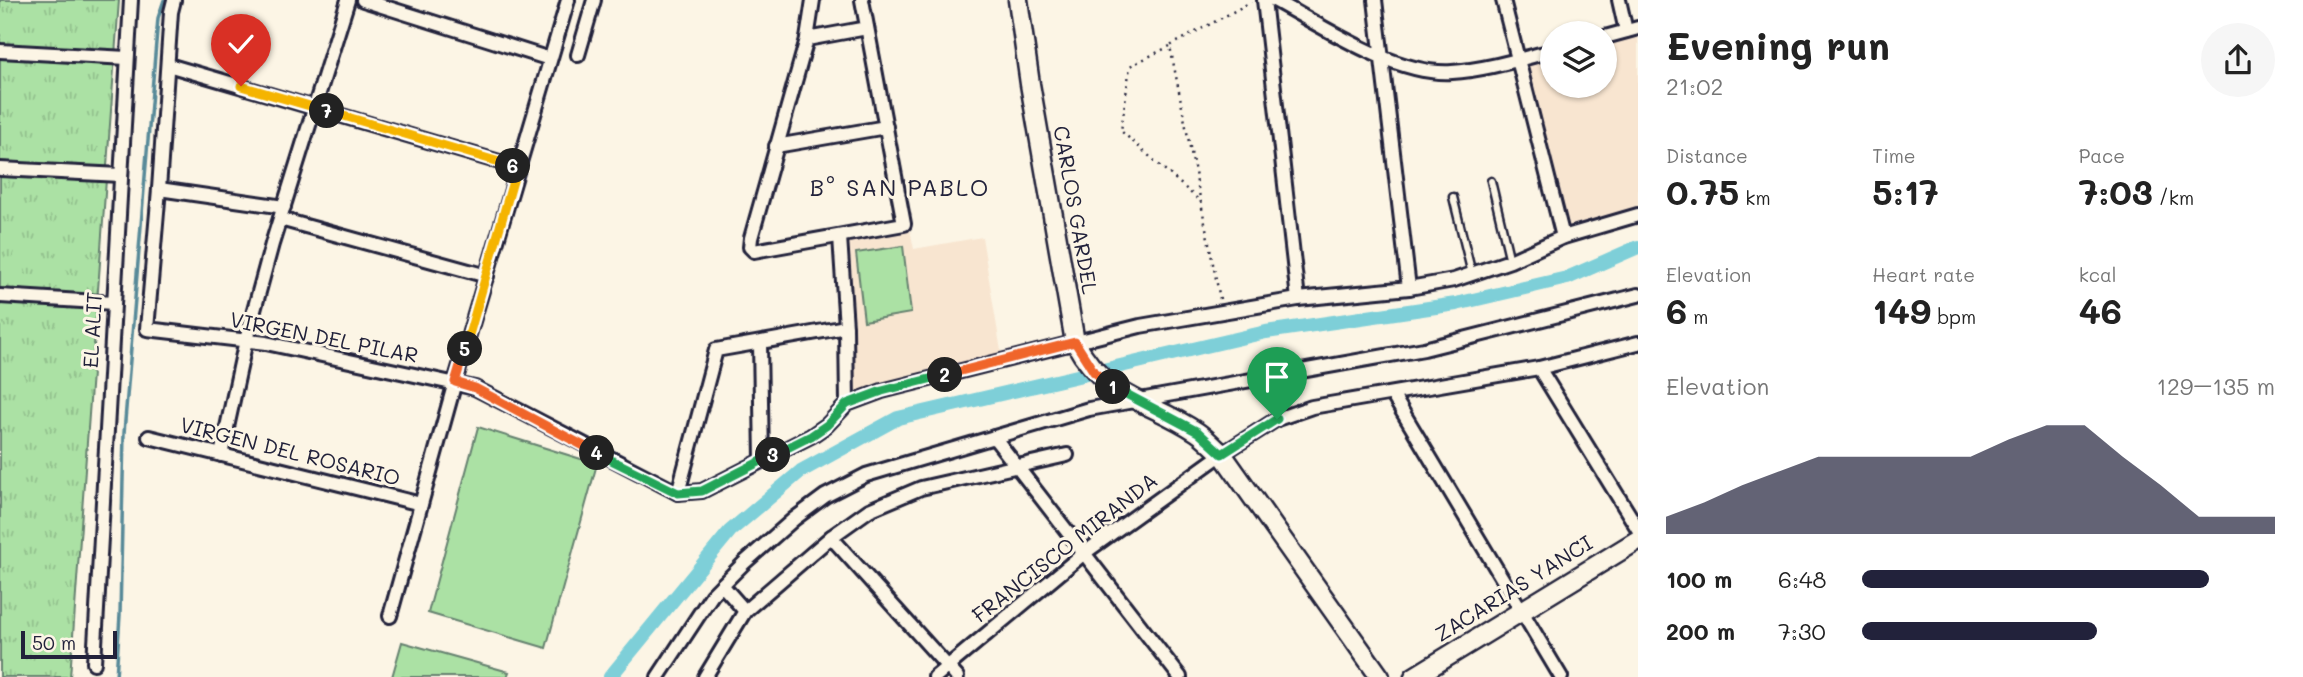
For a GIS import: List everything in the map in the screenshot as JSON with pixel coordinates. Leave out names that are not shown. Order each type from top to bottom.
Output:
[{"type":"street","name":"EL ALIT","points":[[94,663],[131,0]]},
{"type":"street","points":[[174,0],[159,189],[282,213],[487,276]]},
{"type":"street","points":[[221,455],[246,340],[348,0]]},
{"type":"street","points":[[363,0],[550,59]]},
{"type":"street","points":[[390,616],[517,167],[568,0]]},
{"type":"street","points":[[578,55],[594,0]]},
{"type":"street","points":[[813,0],[807,39],[751,238],[750,247],[754,251],[904,224],[862,0]]},
{"type":"street","name":"CARLOS GARDEL","points":[[1018,0],[1075,342],[1082,356],[1101,378],[1135,400],[1198,432],[1222,454],[1380,677]]},
{"type":"street","points":[[1264,0],[1298,299]]},
{"type":"street","points":[[1274,0],[1382,57],[1415,69],[1451,72],[1540,54]]},
{"type":"street","points":[[1375,0],[1409,288]]},
{"type":"street","points":[[1503,0],[1563,237]]},
{"type":"street","points":[[1619,0],[1632,29]]},
{"type":"street","points":[[807,39],[867,28]]},
{"type":"street","points":[[0,51],[127,58]]},
{"type":"street","points":[[168,65],[517,167]]},
{"type":"street","points":[[776,146],[886,127]]},
{"type":"street","points":[[0,169],[121,175]]},
{"type":"street","name":"VIRGEN DEL PILAR","points":[[159,189],[147,329],[246,340],[475,388],[678,493]]},
{"type":"street","points":[[846,327],[716,350],[678,493],[702,491],[811,436],[827,425],[847,404],[882,391],[1140,326],[1298,299],[1409,288],[1472,274],[1510,261],[1563,237],[1638,215]]},
{"type":"street","points":[[840,237],[846,327],[847,404]]},
{"type":"street","points":[[658,677],[722,584],[794,519],[825,496],[866,475],[1090,409],[1424,349],[1638,295]]},
{"type":"street","points":[[0,296],[114,303]]},
{"type":"street","points":[[760,343],[762,460]]},
{"type":"street","name":"FRANCISCO MIRANDA","points":[[935,677],[1083,554],[1222,454],[1277,419],[1312,407],[1539,368],[1638,343]]},
{"type":"street","points":[[1539,368],[1638,529]]},
{"type":"street","points":[[1392,394],[1561,677]]},
{"type":"street","name":"VIRGEN DEL ROSARIO","points":[[149,437],[421,504]]},
{"type":"street","points":[[994,437],[1180,677]]},
{"type":"street","points":[[711,674],[745,611],[831,537],[869,510],[920,488],[1067,455]]},
{"type":"street","points":[[831,537],[957,677]]},
{"type":"street","name":"ZACARIAS YANCI","points":[[1414,677],[1638,540]]},
{"type":"street","points":[[722,584],[745,611]]},
{"type":"lane","points":[[1491,181],[1510,261]]},
{"type":"lane","points":[[1453,197],[1472,274]]},
{"type":"path","points":[[1200,202],[1121,131],[1130,66],[1254,0]]},
{"type":"path","points":[[1170,46],[1222,311]]},
{"type":"shaded area","points":[[1638,28],[1638,214],[1564,237],[1518,60],[1540,54],[1540,98],[1617,98],[1617,34]]},
{"type":"shaded area","points":[[909,225],[914,249],[982,237],[1002,357],[852,399],[843,240]]},
{"type":"green space","points":[[0,0],[119,0],[70,677],[0,677]]},
{"type":"green space","points":[[903,246],[911,313],[864,321],[856,253]]},
{"type":"green space","points":[[478,427],[597,464],[546,648],[428,613]]},
{"type":"green space","points":[[402,642],[509,672],[507,677],[392,677]]},
{"type":"waterway","points":[[116,677],[124,433],[158,18],[164,0]]},
{"type":"waterway","points":[[610,677],[730,531],[801,471],[898,418],[1266,332],[1456,304],[1567,278],[1638,247]]},
{"type":"district","name":"B° SAN PABLO","points":[[900,188]]},
{"type":"route","points":[[241,86],[517,167],[455,382],[475,388],[678,493],[702,491],[811,436],[827,425],[847,404],[882,391],[1075,342],[1094,372],[1107,384],[1198,432],[1222,454],[1277,419]]}]
